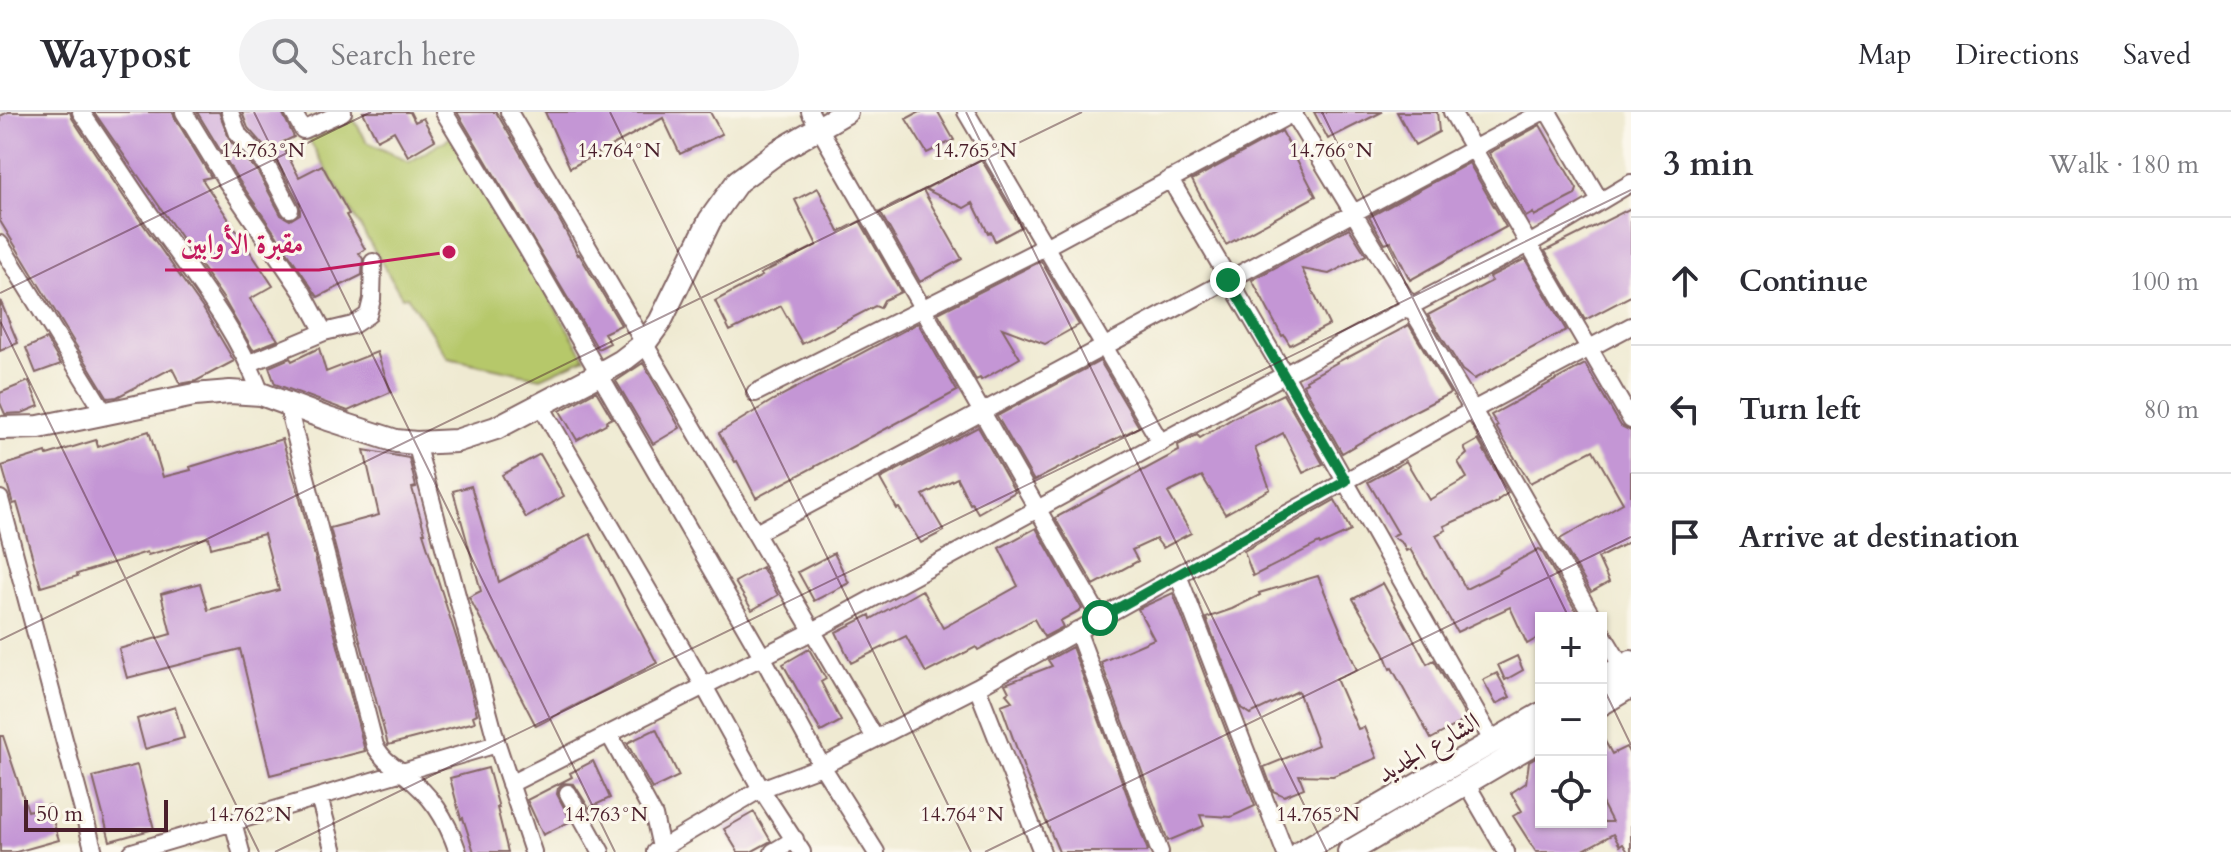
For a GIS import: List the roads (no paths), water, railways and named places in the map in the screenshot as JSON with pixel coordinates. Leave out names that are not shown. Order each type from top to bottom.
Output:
[{"type":"street","points":[[81,112],[226,320],[250,363],[261,394]]},
{"type":"street","points":[[184,112],[225,179],[303,293],[324,332]]},
{"type":"street","points":[[230,112],[238,134],[267,166],[290,209]]},
{"type":"street","points":[[293,112],[303,130],[343,112]]},
{"type":"street","points":[[444,112],[526,247],[822,766],[876,852]]},
{"type":"street","points":[[509,112],[875,738]]},
{"type":"street","points":[[0,428],[39,427],[194,395],[230,392],[261,394],[396,441],[456,441],[496,428],[622,361],[644,344],[660,322],[710,220],[738,181],[779,151],[814,119],[846,112]]},
{"type":"street","points":[[966,112],[1161,443]]},
{"type":"street","points":[[755,393],[1047,246],[1294,112],[1473,410],[1590,612]]},
{"type":"street","points":[[1452,112],[1631,420]]},
{"type":"street","points":[[756,533],[1545,112],[1600,201]]},
{"type":"street","points":[[814,119],[1100,618]]},
{"type":"street","points":[[1170,179],[1493,742]]},
{"type":"street","points":[[510,784],[813,631],[1529,244],[1631,183]]},
{"type":"street","points":[[0,244],[5,263],[104,412]]},
{"type":"street","points":[[250,363],[324,332],[353,325],[368,315],[372,299],[373,262]]},
{"type":"street","points":[[609,734],[654,816],[658,827],[659,851],[761,789],[822,766],[977,687],[1473,410],[1631,326]]},
{"type":"street","points":[[287,403],[375,746],[385,762],[402,772],[427,796],[448,823],[458,852]]},
{"type":"street","points":[[541,406],[761,789],[798,845],[773,852]]},
{"type":"street","points":[[416,443],[497,744],[533,852]]},
{"type":"street","points":[[0,499],[94,852]]},
{"type":"street","points":[[1178,575],[1285,852]]},
{"type":"street","points":[[1077,630],[1160,852]]},
{"type":"street","points":[[1607,641],[1629,674]]},
{"type":"street","points":[[1607,678],[1629,674]]},
{"type":"street","points":[[1607,698],[1629,674]]},
{"type":"street","points":[[977,687],[1042,852]]},
{"type":"street","name":"الشارع الجديد","points":[[1301,852],[1535,718]]},
{"type":"street","name":"الشارع الجديد","points":[[1349,852],[1535,743]]},
{"type":"street","points":[[132,852],[497,744]]},
{"type":"street","points":[[1466,783],[1506,852]]},
{"type":"street","points":[[568,793],[601,852]]},
{"type":"street","points":[[319,797],[334,852]]},
{"type":"street","points":[[233,822],[241,852]]},
{"type":"place","name":"مقبرة الأوابين","points":[[449,252]]}]
